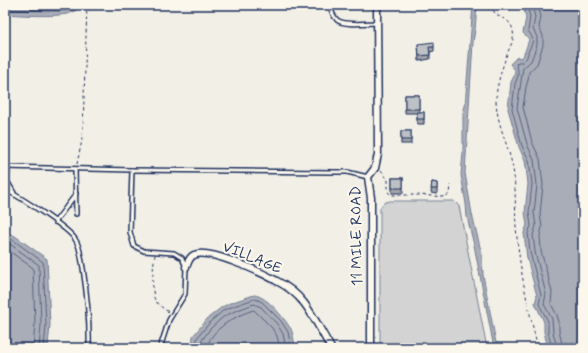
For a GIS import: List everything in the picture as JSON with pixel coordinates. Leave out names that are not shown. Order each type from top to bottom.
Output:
[{"type":"street","name":"11 MILE ROAD","points":[[371,348],[371,198],[368,177],[373,172],[378,154],[377,5]]},
{"type":"street","name":"VILLAGE","points":[[186,267],[190,258],[194,254],[205,254],[231,261],[260,272],[283,284],[304,302],[331,348]]},
{"type":"lane","points":[[330,5],[337,20],[356,24],[378,23]]},
{"type":"lane","points":[[17,196],[6,183],[6,167],[347,172],[368,177]]},
{"type":"lane","points":[[75,169],[76,214]]},
{"type":"lane","points":[[132,170],[130,232],[134,246],[144,252],[174,253],[182,258],[186,267],[185,294],[172,315],[160,348]]},
{"type":"lane","points":[[5,190],[17,196],[55,222],[75,238],[78,245],[88,301],[89,348]]},
{"type":"lane","points":[[55,222],[76,194]]},
{"type":"path","points":[[75,169],[79,156],[83,130],[87,5]]},
{"type":"path","points":[[491,5],[497,15],[503,17],[514,31],[513,41],[507,53],[498,86],[496,102],[498,117],[513,170],[519,251],[528,306],[538,348]]},
{"type":"path","points":[[376,164],[387,176],[388,192],[390,195],[419,194],[445,197],[449,194],[450,185]]},
{"type":"path","points":[[156,252],[154,296],[160,305],[172,315]]},
{"type":"shaded area","points":[[390,201],[454,201],[459,206],[487,348],[380,348],[380,209],[384,203]]},
{"type":"water","points":[[5,5],[78,5],[77,9],[67,14],[40,16],[5,14]]},
{"type":"water","points":[[473,5],[477,5],[473,42],[465,173],[472,214],[482,255],[483,275],[497,348],[494,348],[474,245],[467,217],[461,175],[463,153],[463,113],[465,106]]},
{"type":"water","points":[[523,5],[583,5],[583,348],[548,348],[544,332],[544,322],[535,303],[537,296],[527,258],[524,233],[527,225],[525,212],[528,184],[526,167],[508,109],[511,82],[515,70],[510,64],[517,57],[522,58],[529,39],[523,33],[526,18]]},
{"type":"water","points":[[5,232],[15,236],[47,259],[50,325],[48,346],[44,348],[5,348]]},
{"type":"water","points":[[254,295],[259,296],[270,303],[284,319],[291,329],[296,348],[192,348],[193,336],[208,318],[222,307],[230,303]]},
{"type":"building","points":[[434,42],[434,47],[429,47],[430,55],[419,56],[418,44]]},
{"type":"building","points":[[405,95],[419,95],[419,109],[405,109]]},
{"type":"building","points":[[417,112],[424,112],[424,119],[417,119]]},
{"type":"building","points":[[401,131],[411,131],[411,140],[401,140]]},
{"type":"building","points":[[392,178],[403,178],[403,188],[392,188]]},
{"type":"building","points":[[432,182],[437,183],[437,189],[431,189]]}]
